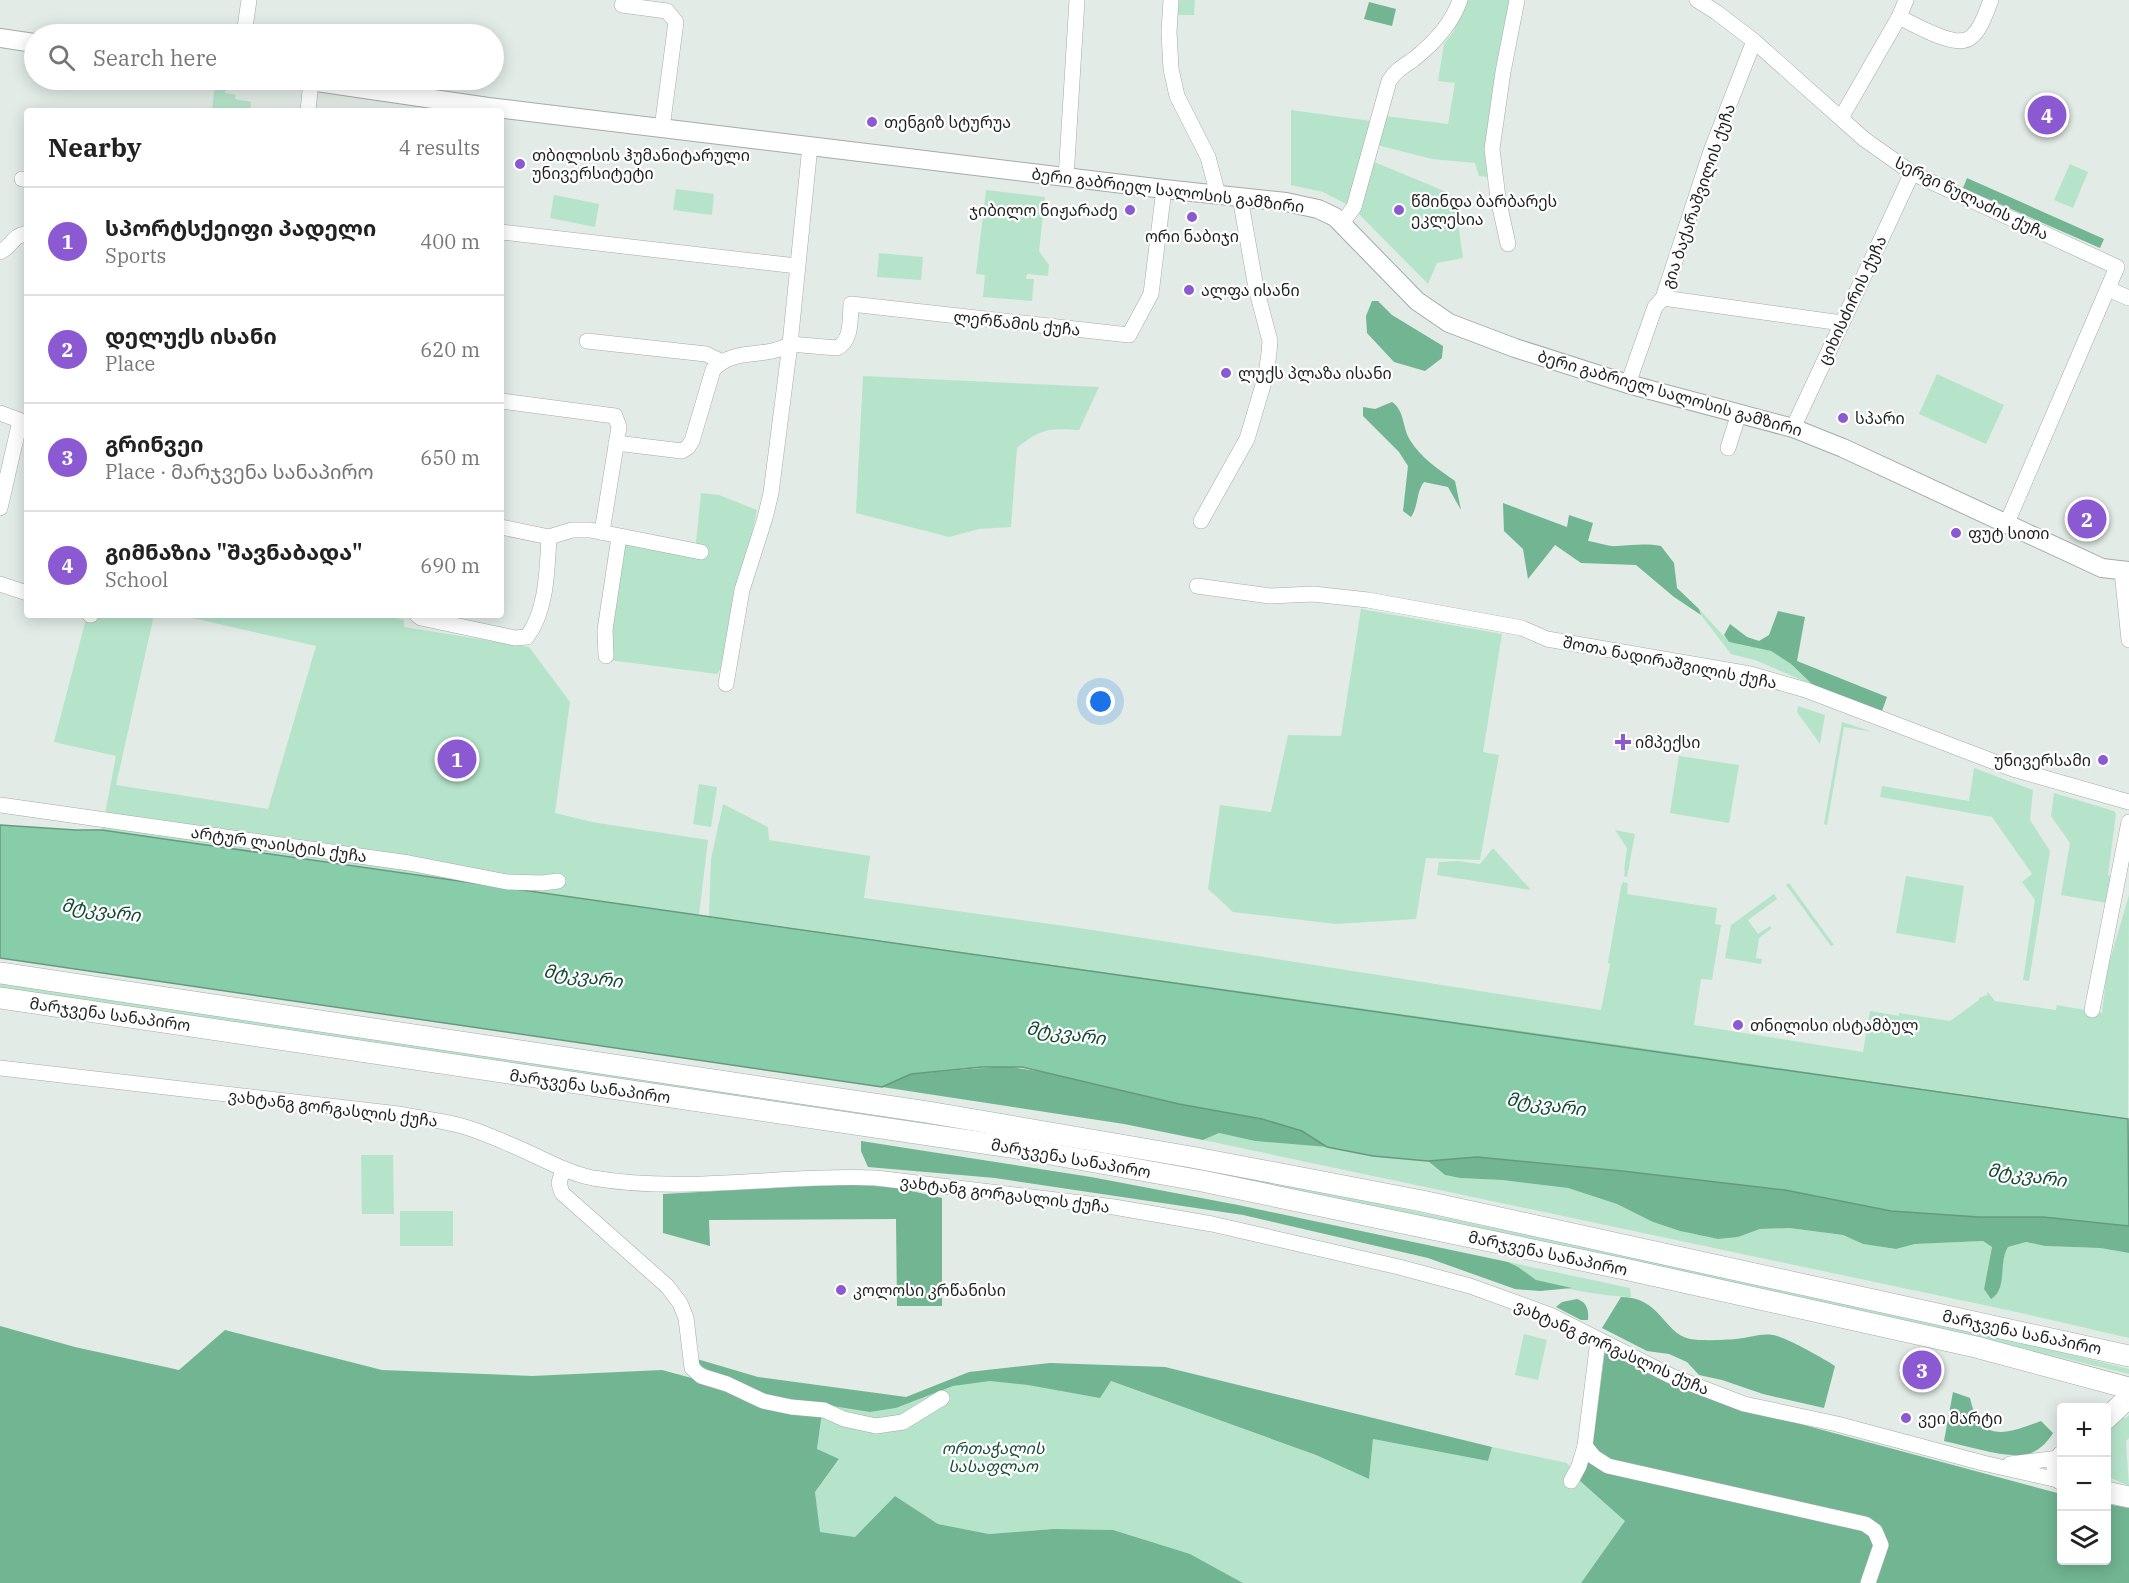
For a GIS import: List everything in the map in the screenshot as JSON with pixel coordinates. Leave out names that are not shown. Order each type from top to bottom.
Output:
[{"type":"highway","name":"მარჯვენა სანაპირო","points":[[0,973],[927,1112],[1191,1157],[1433,1204],[2129,1356]]},
{"type":"highway","name":"მარჯვენა სანაპირო","points":[[0,998],[1000,1145],[1202,1181],[1629,1270],[1976,1347],[2129,1388]]},
{"type":"highway","points":[[2111,1415],[2129,1397]]},
{"type":"main road","points":[[0,38],[24,42]]},
{"type":"main road","name":"ბერი გაბრიელ სალოსის გამზირი","points":[[367,90],[469,107]]},
{"type":"main road","name":"ბერი გაბრიელ სალოსის გამზირი","points":[[504,111],[1287,202],[1318,209],[1342,223],[1417,301],[1449,323],[1515,348],[1628,384],[1793,428],[1843,448],[2103,568],[2126,571]]},
{"type":"street","points":[[245,24],[249,0]]},
{"type":"street","points":[[1066,178],[1077,0]]},
{"type":"street","points":[[1171,0],[1169,32],[1171,69],[1177,96],[1208,157],[1218,195]]},
{"type":"street","points":[[1342,223],[1354,207],[1389,81],[1396,71],[1414,59],[1436,38],[1455,16],[1461,0]]},
{"type":"street","points":[[1508,244],[1498,198],[1492,149],[1503,72],[1517,0]]},
{"type":"street","name":"სერგი წულაძის ქუჩა","points":[[1697,0],[1754,41],[1877,149],[1912,173],[2117,267],[2108,289]]},
{"type":"street","points":[[1841,118],[1899,17],[1906,0]]},
{"type":"street","points":[[1899,17],[1941,37],[1959,42],[1969,39],[1977,30],[1991,0]]},
{"type":"street","points":[[622,5],[667,11],[676,22],[662,128]]},
{"type":"street","name":"გია ბაქარაშვილის ქუჩა","points":[[1628,384],[1655,307],[1663,298],[1711,151],[1754,41]]},
{"type":"street","points":[[307,90],[308,108]]},
{"type":"street","points":[[726,684],[741,590],[771,493],[790,344],[796,266],[810,146]]},
{"type":"street","name":"ციხისძირის ქუჩა","points":[[1793,428],[1912,173]]},
{"type":"street","name":"ლერწამის ქუჩა","points":[[790,344],[837,348],[843,345],[847,340],[851,304],[1130,335],[1151,294],[1164,189]]},
{"type":"street","points":[[1201,521],[1246,439],[1266,375],[1269,353],[1270,340],[1256,288],[1240,197]]},
{"type":"street","points":[[504,232],[796,266]]},
{"type":"street","points":[[0,233],[21,234]]},
{"type":"street","points":[[0,252],[4,251],[21,234]]},
{"type":"street","points":[[2006,525],[2108,289],[2129,298]]},
{"type":"street","points":[[1663,298],[1842,323]]},
{"type":"street","points":[[587,341],[706,354],[720,361]]},
{"type":"street","points":[[616,443],[682,451],[692,441],[712,370],[720,361],[731,356],[781,349],[790,344]]},
{"type":"street","points":[[504,401],[615,416],[619,427],[602,532]]},
{"type":"street","points":[[0,412],[24,422],[0,508]]},
{"type":"street","points":[[1728,448],[1738,413]]},
{"type":"street","points":[[504,528],[549,537],[572,530],[602,532],[701,552]]},
{"type":"street","points":[[421,618],[515,638],[527,637],[537,624],[547,573],[549,537]]},
{"type":"street","points":[[606,656],[605,630],[619,537]]},
{"type":"street","points":[[2126,571],[2129,640]]},
{"type":"street","points":[[0,584],[24,592]]},
{"type":"street","name":"შოთა ნადირაშვილის ქუჩა","points":[[1197,586],[1270,596],[1313,594],[1368,600],[1522,628],[1547,639],[1750,674],[1806,690],[2013,769],[2129,802]]},
{"type":"street","name":"არტურ ლაისტის ქუჩა","points":[[0,805],[409,863],[507,882],[558,881]]},
{"type":"street","points":[[2092,1010],[2129,822]]},
{"type":"street","name":"ვახტანგ გორგასლის ქუჩა","points":[[0,1068],[399,1114],[449,1123],[510,1144],[563,1169],[591,1177],[641,1183],[703,1184],[843,1177],[876,1178],[1114,1207],[1252,1232],[1470,1286],[1551,1315],[1671,1376],[1744,1404],[1878,1435],[1983,1463]]},
{"type":"street","points":[[563,1169],[559,1183],[562,1193],[667,1286],[680,1303],[688,1326],[689,1357],[692,1368],[701,1376],[727,1384],[763,1401],[791,1407],[824,1410],[844,1419],[876,1426],[903,1422],[942,1398]]},
{"type":"street","points":[[1571,1481],[1579,1466],[1585,1446],[1598,1340]]},
{"type":"street","points":[[1585,1446],[1594,1457],[1608,1466],[1864,1524],[1875,1531],[1881,1545],[1868,1583]]},
{"type":"street","points":[[1983,1463],[2024,1464],[2057,1458]]},
{"type":"street","points":[[1983,1463],[2057,1479]]},
{"type":"green space","points":[[1179,0],[1195,0],[1194,15],[1178,15]]},
{"type":"green space","points":[[1466,0],[1510,0],[1489,177],[1479,176],[1475,163],[1432,159],[1377,145],[1386,116],[1448,124],[1455,83],[1438,81],[1444,44],[1454,31]]},
{"type":"green space","points":[[214,90],[225,90],[225,93],[236,95],[235,99],[251,102],[250,108],[212,108]]},
{"type":"green space","points":[[1291,110],[1371,121],[1350,206],[1323,192],[1291,185]]},
{"type":"green space","points":[[1372,161],[1449,193],[1456,208],[1463,258],[1437,263],[1428,284],[1358,213]]},
{"type":"green space","points":[[2070,164],[2088,172],[2073,208],[2054,200]]},
{"type":"green space","points":[[676,189],[714,194],[712,215],[673,210]]},
{"type":"green space","points":[[986,190],[1045,197],[1039,251],[1049,265],[1048,276],[1027,274],[1026,279],[1034,279],[1032,301],[983,297],[985,275],[976,274]]},
{"type":"green space","points":[[554,195],[599,204],[595,227],[550,218]]},
{"type":"green space","points":[[879,253],[923,257],[921,280],[877,277]]},
{"type":"green space","points":[[1937,374],[2004,405],[1986,444],[1919,414]]},
{"type":"green space","points":[[863,376],[1099,387],[1079,430],[1045,431],[1017,448],[1011,527],[979,529],[949,537],[856,513]]},
{"type":"green space","points":[[701,493],[719,495],[757,510],[724,663],[717,674],[609,660],[611,614],[623,540],[695,553]]},
{"type":"green space","points":[[1361,609],[1502,634],[1483,752],[1499,755],[1480,860],[1426,858],[1416,919],[1336,924],[1233,912],[1208,889],[1220,805],[1271,812],[1288,735],[1341,736]]},
{"type":"green space","points":[[1699,609],[1729,642],[1771,651],[1791,664],[1813,685],[1755,660],[1731,654],[1701,615]]},
{"type":"green space","points":[[86,618],[153,618],[116,785],[268,809],[316,646],[192,618],[395,618],[404,620],[404,627],[529,647],[570,702],[555,813],[592,822],[708,840],[699,915],[102,830],[116,756],[54,742]]},
{"type":"green space","points":[[1798,706],[1825,715],[1820,744],[1797,712]]},
{"type":"green space","points":[[1842,722],[1873,732],[1844,727],[1827,825],[1824,824]]},
{"type":"green space","points":[[1679,756],[1739,765],[1729,823],[1670,813]]},
{"type":"green space","points":[[1974,768],[2033,790],[2030,820],[2050,851],[2029,981],[2023,980],[2035,900],[2022,882],[2032,874],[1992,817],[1880,797],[1882,786],[1969,801]]},
{"type":"green space","points":[[699,784],[717,787],[711,827],[693,824]]},
{"type":"green space","points":[[2054,793],[2114,811],[2116,814],[2108,875],[2111,877],[2107,903],[2061,895],[2070,843],[2051,816]]},
{"type":"green space","points":[[723,804],[768,827],[769,840],[870,856],[864,898],[1086,929],[1601,1010],[1621,887],[1623,882],[1628,883],[1627,894],[1717,908],[1715,924],[1721,925],[1712,980],[1701,979],[1694,1025],[1863,1052],[1870,1011],[1950,1021],[1988,992],[1995,1001],[2056,1010],[2057,1005],[2102,1013],[2107,970],[2129,895],[2128,1118],[709,916],[711,859]]},
{"type":"green space","points":[[1615,830],[1635,834],[1627,877],[1624,876],[1624,870],[1627,848]]},
{"type":"green space","points":[[1493,848],[1531,890],[1437,875],[1439,862],[1458,861],[1480,864]]},
{"type":"green space","points":[[1906,876],[1964,886],[1955,943],[1896,933]]},
{"type":"green space","points":[[1789,883],[1834,945],[1831,946],[1786,885]]},
{"type":"green space","points":[[1774,894],[1777,899],[1748,920],[1758,934],[1770,926],[1772,928],[1759,938],[1756,958],[1762,959],[1761,964],[1725,958],[1731,925]]},
{"type":"green space","points":[[0,983],[629,1075],[1194,1165],[1926,1319],[2129,1369],[2129,1374],[1927,1325],[1497,1233],[0,989]]},
{"type":"green space","points":[[1219,1133],[1255,1141],[1327,1147],[1373,1156],[1428,1161],[1445,1175],[1460,1178],[1502,1180],[1568,1188],[1617,1204],[1653,1222],[1680,1231],[1718,1239],[1738,1237],[1760,1229],[1789,1228],[1843,1235],[1863,1244],[1896,1249],[1915,1244],[1983,1241],[1992,1247],[1984,1289],[2001,1284],[2003,1254],[2008,1247],[2025,1242],[2045,1246],[2100,1248],[2129,1253],[2129,1338],[2012,1311],[1203,1140]]},
{"type":"green space","points":[[361,1155],[393,1155],[394,1214],[362,1214]]},
{"type":"green space","points":[[400,1211],[453,1211],[453,1246],[400,1246]]},
{"type":"green space","points":[[1508,1262],[1630,1288],[1631,1297],[1545,1283],[1532,1278]]},
{"type":"green space","points":[[1524,1334],[1547,1340],[1538,1380],[1515,1375]]},
{"type":"green space","name":"ორთაჭალის სასაფლაო","points":[[990,1380],[1028,1385],[1111,1381],[1316,1455],[1369,1479],[1373,1439],[1488,1461],[1492,1447],[1567,1463],[1579,1480],[1626,1520],[1581,1583],[1243,1583],[1190,1554],[1053,1529],[989,1534],[938,1524],[895,1496],[855,1537],[819,1532],[815,1492],[839,1460],[817,1450],[822,1413],[831,1404],[870,1412],[896,1408],[953,1386]]},
{"type":"green space","points":[[2129,1415],[2129,1438],[2126,1441],[2129,1486],[2111,1478],[2111,1424],[2117,1416],[2126,1418]]},
{"type":"shaded area","points":[[1369,2],[1396,9],[1392,26],[1364,19]]},
{"type":"shaded area","points":[[1967,178],[2104,239],[2100,248],[1963,188]]},
{"type":"shaded area","points":[[1372,301],[1378,301],[1392,315],[1443,346],[1442,358],[1425,371],[1394,362],[1367,333],[1366,316]]},
{"type":"shaded area","points":[[1392,402],[1399,410],[1407,435],[1414,446],[1430,463],[1455,481],[1461,510],[1448,487],[1424,482],[1411,517],[1403,511],[1408,466],[1399,452],[1363,416],[1363,407],[1375,409]]},
{"type":"shaded area","points":[[1503,503],[1567,527],[1569,515],[1593,523],[1588,541],[1614,546],[1645,544],[1661,546],[1674,563],[1677,588],[1699,609],[1701,615],[1674,597],[1636,565],[1581,563],[1555,545],[1528,579],[1523,549],[1504,531]]},
{"type":"shaded area","points":[[1778,611],[1805,617],[1797,661],[1887,697],[1882,711],[1813,685],[1791,664],[1771,651],[1729,642],[1724,635],[1730,624],[1747,637],[1759,641],[1769,635]]},
{"type":"shaded area","points":[[1006,1066],[1061,1075],[1179,1104],[1262,1119],[1302,1131],[1327,1147],[1255,1141],[1219,1133],[1203,1140],[1124,1124],[882,1087],[911,1074]]},
{"type":"shaded area","points":[[861,1141],[1091,1177],[1238,1205],[1508,1262],[1536,1280],[1572,1288],[1540,1291],[1515,1289],[1428,1258],[1243,1215],[995,1178],[868,1167],[861,1151]]},
{"type":"shaded area","points":[[1477,1157],[1721,1181],[1785,1190],[1891,1211],[1979,1217],[2043,1217],[2129,1226],[2129,1253],[2100,1248],[2045,1246],[2026,1242],[2008,1247],[1999,1289],[1991,1299],[1984,1289],[1992,1247],[1983,1241],[1915,1244],[1896,1249],[1863,1244],[1843,1235],[1789,1228],[1760,1229],[1738,1237],[1718,1239],[1680,1231],[1653,1222],[1617,1204],[1568,1188],[1502,1180],[1460,1178],[1445,1175],[1428,1161]]},
{"type":"shaded area","points":[[848,1184],[899,1188],[942,1198],[942,1306],[897,1306],[896,1219],[709,1220],[710,1246],[663,1233],[663,1194]]},
{"type":"shaded area","points":[[1621,1297],[1645,1303],[1673,1330],[1690,1339],[1725,1340],[1773,1335],[1814,1354],[1835,1366],[1824,1408],[1763,1394],[1699,1375],[1687,1362],[1669,1354],[1647,1351],[1602,1328]]},
{"type":"shaded area","points":[[1577,1299],[1587,1307],[1588,1320],[1581,1320],[1556,1307],[1562,1302]]},
{"type":"shaded area","points":[[0,1326],[75,1347],[179,1370],[225,1330],[382,1370],[532,1376],[662,1370],[822,1413],[817,1449],[839,1459],[815,1492],[820,1532],[855,1537],[895,1496],[938,1524],[989,1534],[1053,1529],[1113,1530],[1190,1554],[1243,1583],[0,1583]]},
{"type":"shaded area","points":[[1605,1350],[1737,1407],[2057,1493],[2057,1565],[2111,1565],[2111,1505],[2129,1508],[2129,1583],[1581,1583],[1625,1521],[1579,1480],[1594,1434]]},
{"type":"shaded area","points":[[697,1359],[758,1377],[906,1397],[969,1372],[1050,1363],[1165,1367],[1492,1447],[1488,1461],[1373,1439],[1369,1479],[1316,1455],[1111,1381],[1100,1398],[1028,1385],[990,1381],[953,1386],[896,1408],[870,1412],[764,1395],[702,1367]]},
{"type":"shaded area","points":[[1953,1392],[1970,1398],[1974,1413],[1980,1423],[1988,1429],[2006,1432],[2041,1421],[2053,1433],[2041,1447],[2024,1455],[1994,1453],[1944,1441]]},
{"type":"water","name":"მტკვარი","points":[[0,825],[102,830],[1622,1045],[2128,1119],[2129,1226],[2043,1217],[1979,1217],[1891,1211],[1785,1190],[1477,1157],[1428,1161],[1373,1156],[1327,1147],[1302,1131],[1262,1119],[1179,1104],[1022,1067],[982,1067],[911,1074],[882,1087],[0,958]]},
{"type":"place","name":"გიმნაზია \"შავნაბადა\"","points":[[2047,115]]},
{"type":"place","name":"თენგიზ სტურუა","points":[[872,122]]},
{"type":"place","name":"თბილისის ჰუმანიტარული უნივერსიტეტი","points":[[520,164]]},
{"type":"place","name":"ჯიბილო ნიჟარაძე","points":[[1130,210]]},
{"type":"place","name":"წმინდა ბარბარეს ეკლესია","points":[[1399,210]]},
{"type":"place","name":"ორი ნაბიჯი","points":[[1192,217]]},
{"type":"place","name":"ალფა ისანი","points":[[1189,290]]},
{"type":"place","name":"ლუქს პლაზა ისანი","points":[[1226,373]]},
{"type":"place","name":"სპარი","points":[[1843,418]]},
{"type":"place","name":"დელუქს ისანი","points":[[2087,519]]},
{"type":"place","name":"ფუტ სითი","points":[[1956,533]]},
{"type":"place","name":"იმპექსი","points":[[1623,742]]},
{"type":"place","name":"სპორტსქეიფი პადელი","points":[[457,759]]},
{"type":"place","name":"უნივერსამი","points":[[2103,760]]},
{"type":"place","name":"თნილისი ისტამბულ","points":[[1738,1025]]},
{"type":"place","name":"კოლოსი კრწანისი","points":[[841,1290]]},
{"type":"place","name":"გრინვეი","points":[[1922,1370]]},
{"type":"place","name":"ვეი მარტი","points":[[1906,1418]]}]
